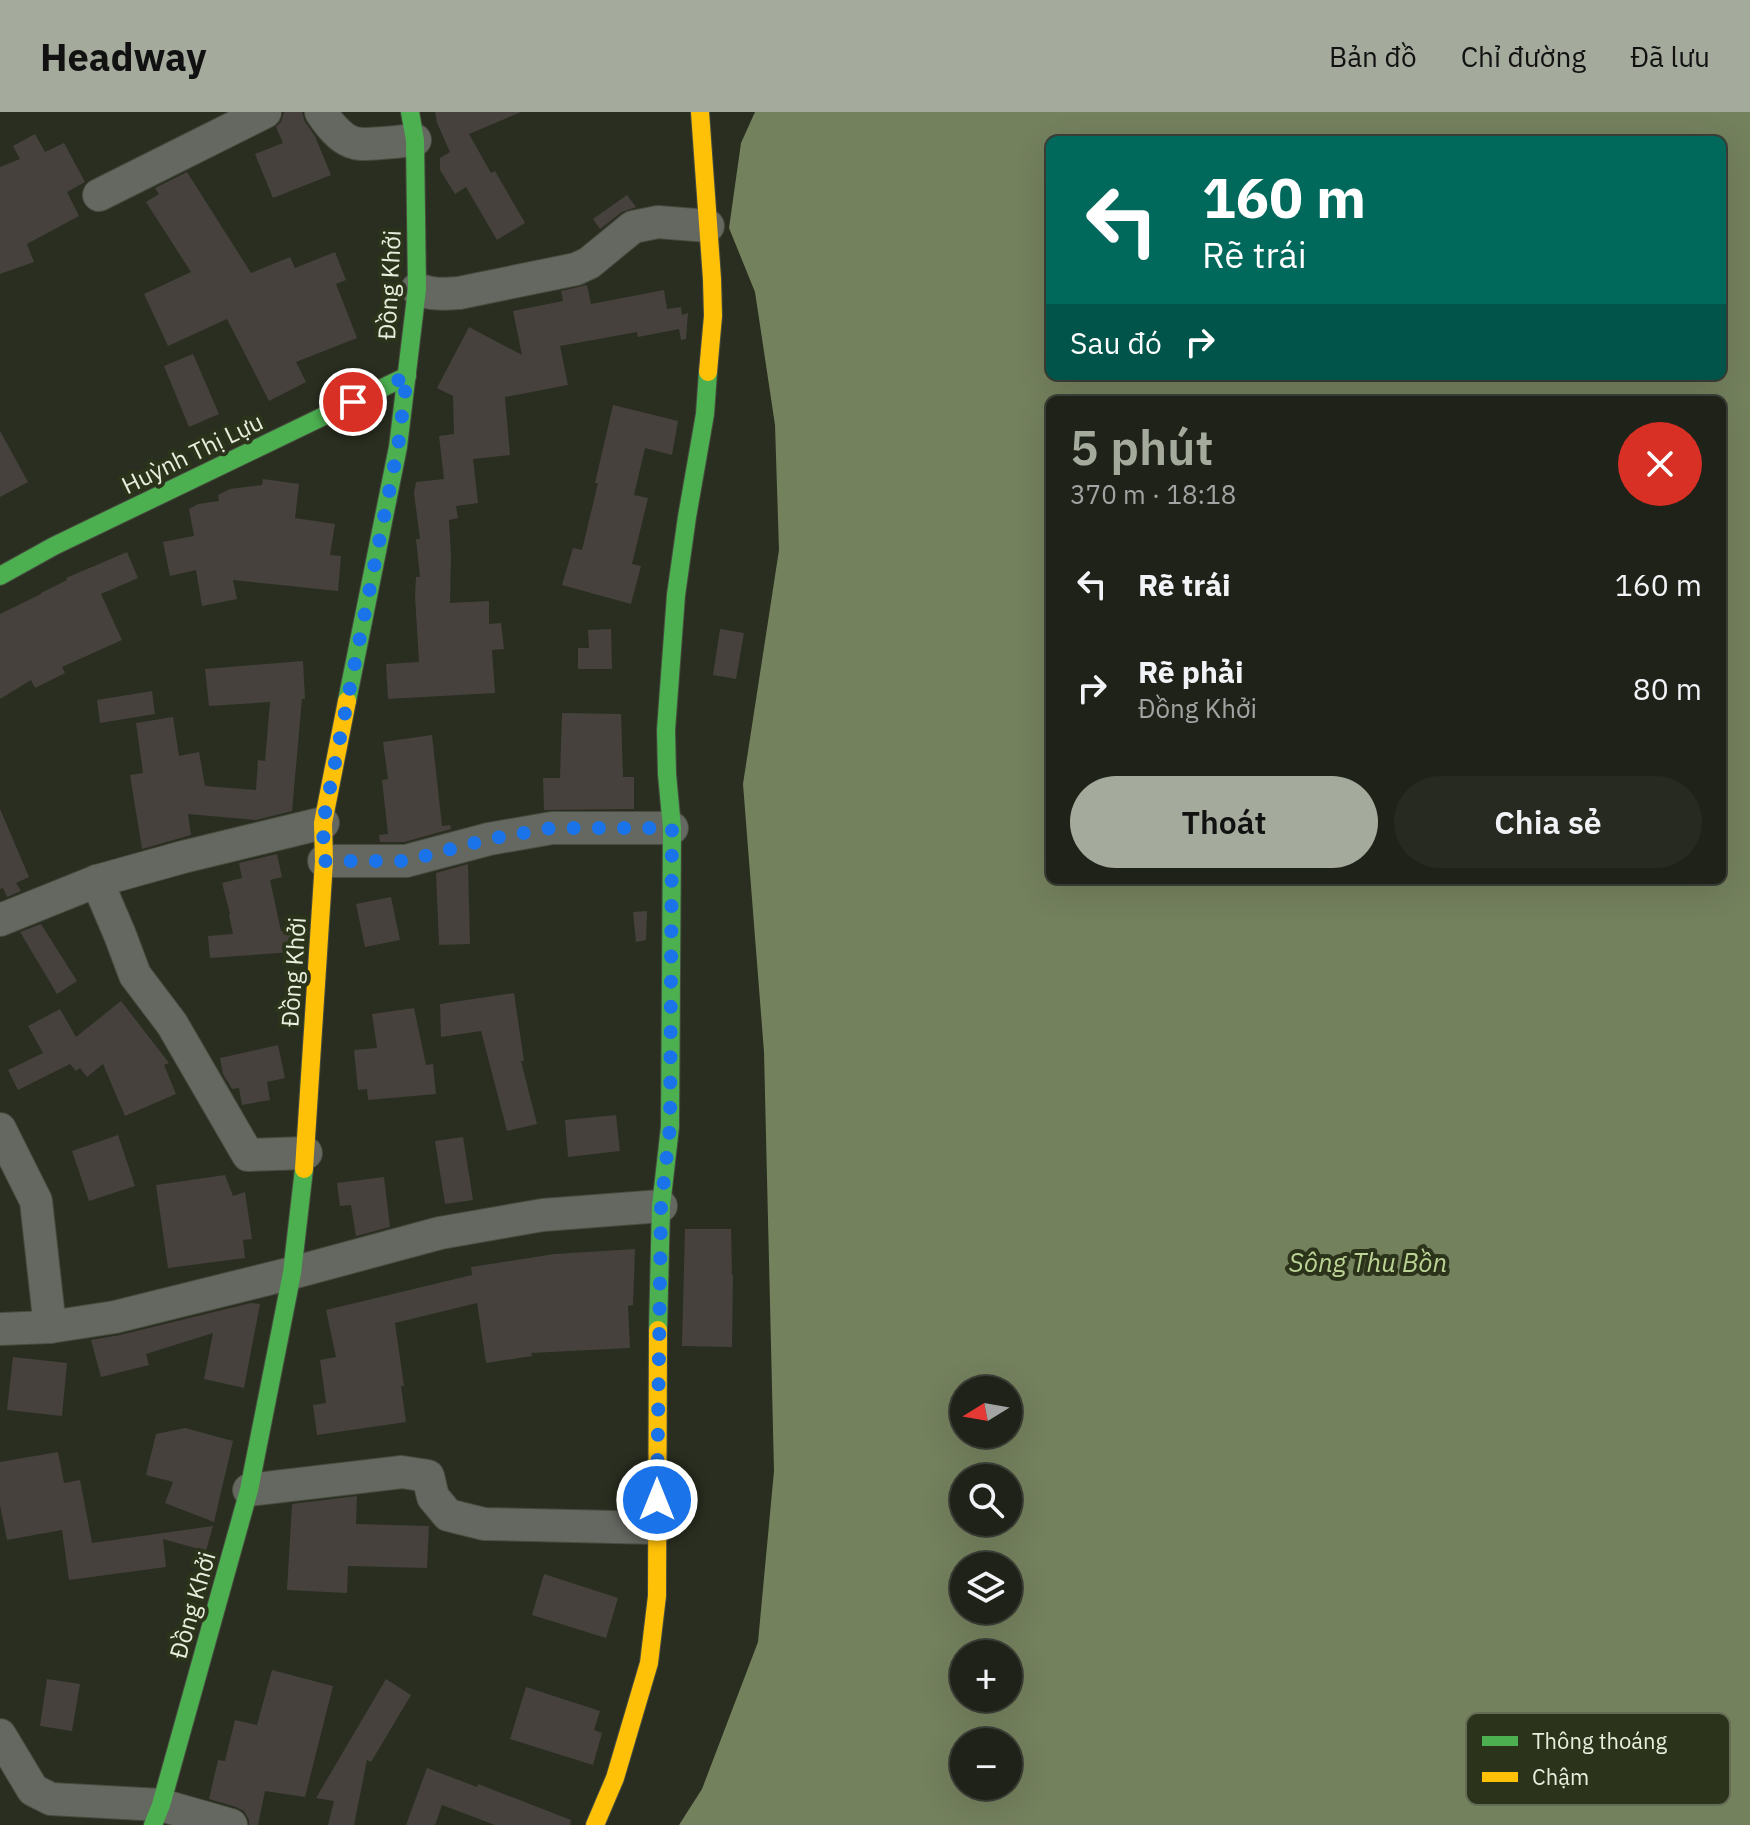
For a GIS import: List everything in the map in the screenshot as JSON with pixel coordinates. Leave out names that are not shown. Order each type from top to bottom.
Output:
[{"type":"street","points":[[99,195],[265,112]]},
{"type":"street","points":[[321,112],[344,138],[355,143],[412,126]]},
{"type":"street","points":[[595,1825],[615,1778],[649,1663],[657,1596],[661,1206],[670,1127],[672,828],[666,730],[676,595],[705,414],[711,348],[712,279],[700,112]]},
{"type":"street","name":"Đồng Khởi","points":[[157,1815],[249,1490],[292,1273],[306,1153],[324,861],[323,823],[398,447],[417,289],[412,126]]},
{"type":"street","points":[[417,289],[425,293],[459,293],[576,269],[589,263],[633,227],[658,222],[708,226]]},
{"type":"street","name":"Huỳnh Thị Lựu","points":[[0,576],[54,546],[407,376]]},
{"type":"street","points":[[0,920],[97,881],[323,823]]},
{"type":"street","points":[[324,861],[406,861],[489,839],[552,828],[672,828]]},
{"type":"street","points":[[97,881],[135,975],[172,1024],[248,1155],[306,1153]]},
{"type":"street","points":[[0,1129],[36,1201],[50,1327]]},
{"type":"street","points":[[0,1329],[50,1327],[115,1317],[440,1233],[543,1215],[661,1206]]},
{"type":"street","points":[[249,1490],[402,1472],[428,1476],[433,1497],[448,1515],[484,1524],[657,1528]]},
{"type":"street","points":[[0,1735],[33,1790],[51,1799],[231,1825]]},
{"type":"water","name":"Sông Thu Bồn","points":[[755,112],[1750,112],[1750,1825],[679,1825],[702,1789],[758,1642],[774,1471],[764,1052],[743,784],[779,550],[775,425],[755,292],[729,228],[741,143]]},
{"type":"building","points":[[284,112],[302,112],[331,175],[273,198],[255,154],[283,143],[276,127]]},
{"type":"building","points":[[435,112],[521,112],[469,134],[525,223],[497,240],[466,187],[455,194],[440,170],[440,158],[450,152]]},
{"type":"building","points":[[35,134],[45,152],[64,143],[85,182],[67,192],[79,216],[27,244],[34,262],[0,274],[0,167],[20,159],[13,146]]},
{"type":"building","points":[[187,172],[251,273],[290,257],[295,268],[335,252],[346,280],[336,284],[357,338],[296,362],[306,382],[269,401],[227,319],[168,346],[144,294],[191,272],[146,202],[159,194],[155,188]]},
{"type":"building","points":[[627,195],[636,207],[622,212],[600,229],[593,219]]},
{"type":"building","points":[[587,285],[591,304],[664,290],[667,309],[681,307],[682,315],[688,313],[686,339],[681,340],[679,329],[638,337],[637,332],[560,346],[568,385],[505,397],[510,455],[473,459],[478,503],[456,506],[458,518],[449,520],[450,603],[489,601],[489,624],[501,623],[504,649],[492,650],[495,693],[388,699],[386,664],[419,662],[415,596],[416,577],[420,577],[416,539],[420,539],[414,493],[416,482],[444,479],[439,436],[454,434],[453,396],[437,388],[469,327],[522,355],[513,311],[563,301],[561,291]]},
{"type":"building","points":[[193,354],[219,414],[189,427],[164,366]]},
{"type":"building","points":[[613,405],[678,421],[672,455],[645,448],[634,495],[648,498],[632,564],[641,566],[631,604],[562,585],[573,548],[582,550]]},
{"type":"building","points":[[0,431],[28,482],[0,497]]},
{"type":"building","points":[[263,479],[299,484],[295,518],[335,524],[330,555],[341,556],[338,591],[233,580],[237,599],[202,606],[196,570],[170,576],[163,542],[194,536],[189,509],[198,504],[219,501],[218,495],[230,489],[262,485]]},
{"type":"building","points":[[127,552],[138,578],[101,594],[122,640],[62,667],[65,673],[35,688],[31,680],[0,699],[0,614],[66,578]]},
{"type":"building","points":[[611,629],[612,669],[578,669],[578,648],[589,648],[588,630]]},
{"type":"building","points":[[720,629],[744,633],[736,679],[713,675]]},
{"type":"building","points":[[303,661],[305,699],[302,699],[292,811],[256,820],[188,814],[191,835],[142,849],[130,775],[143,773],[136,723],[173,717],[179,756],[199,752],[205,786],[256,790],[258,760],[265,761],[270,702],[209,706],[205,669]]},
{"type":"building","points":[[152,691],[155,714],[100,723],[97,700]]},
{"type":"building","points":[[562,713],[621,714],[623,777],[634,777],[634,809],[544,810],[543,778],[560,778]]},
{"type":"building","points":[[432,735],[442,826],[450,825],[451,829],[404,842],[380,842],[379,835],[388,834],[382,780],[388,779],[383,742]]},
{"type":"building","points":[[0,809],[29,877],[16,883],[21,891],[7,897],[3,888],[0,889]]},
{"type":"building","points":[[277,854],[282,877],[270,880],[281,931],[295,930],[293,952],[210,958],[208,936],[233,934],[222,883],[242,878],[239,863]]},
{"type":"building","points":[[468,864],[470,944],[439,945],[436,873]]},
{"type":"building","points":[[391,897],[400,940],[365,947],[356,904]]},
{"type":"building","points":[[647,911],[646,940],[636,942],[633,912]]},
{"type":"building","points":[[41,924],[77,981],[57,994],[20,932]]},
{"type":"building","points":[[514,993],[524,1061],[521,1061],[537,1124],[507,1131],[481,1031],[441,1037],[440,1004]]},
{"type":"building","points":[[121,1001],[169,1063],[164,1065],[176,1094],[125,1116],[103,1064],[87,1077],[80,1068],[76,1071],[70,1064],[18,1090],[8,1070],[43,1053],[28,1026],[60,1009],[76,1037]]},
{"type":"building","points":[[414,1008],[426,1065],[433,1064],[436,1094],[368,1100],[367,1089],[358,1090],[354,1050],[377,1048],[372,1014]]},
{"type":"building","points":[[278,1045],[285,1078],[267,1082],[270,1100],[242,1105],[239,1088],[232,1089],[223,1074],[220,1058]]},
{"type":"building","points":[[616,1115],[620,1151],[568,1157],[565,1120]]},
{"type":"building","points":[[118,1135],[135,1186],[89,1201],[72,1151]]},
{"type":"building","points":[[463,1137],[473,1200],[445,1204],[435,1141]]},
{"type":"building","points":[[225,1175],[233,1196],[245,1192],[252,1239],[243,1240],[245,1258],[168,1268],[156,1185]]},
{"type":"building","points":[[384,1177],[390,1227],[356,1236],[351,1205],[340,1206],[337,1183]]},
{"type":"building","points":[[685,1229],[731,1229],[732,1347],[682,1346]]},
{"type":"building","points":[[635,1249],[633,1305],[628,1306],[630,1348],[531,1353],[532,1356],[486,1363],[477,1303],[395,1323],[406,1422],[317,1435],[313,1405],[326,1403],[320,1360],[336,1357],[326,1310],[472,1275],[471,1267],[555,1254]]},
{"type":"building","points":[[251,1303],[260,1304],[244,1388],[204,1379],[213,1333],[146,1354],[149,1365],[101,1377],[91,1340]]},
{"type":"building","points":[[13,1357],[67,1363],[62,1416],[7,1410]]},
{"type":"building","points":[[185,1428],[233,1441],[214,1522],[165,1503],[173,1482],[146,1475],[156,1434]]},
{"type":"building","points":[[58,1452],[64,1483],[80,1480],[92,1543],[213,1526],[206,1551],[163,1539],[166,1567],[69,1580],[62,1530],[7,1540],[0,1505],[0,1462]]},
{"type":"building","points":[[357,1496],[356,1524],[429,1526],[427,1568],[348,1566],[347,1593],[287,1590],[292,1504]]},
{"type":"building","points":[[544,1574],[618,1598],[606,1638],[532,1615]]},
{"type":"building","points":[[272,1670],[333,1686],[305,1797],[265,1791],[258,1825],[249,1825],[244,1811],[209,1799],[218,1760],[225,1761],[235,1720],[257,1725]]},
{"type":"building","points":[[47,1679],[80,1684],[72,1731],[40,1726]]},
{"type":"building","points":[[386,1679],[411,1695],[371,1762],[367,1760],[354,1825],[328,1825],[334,1801],[316,1798]]},
{"type":"building","points":[[526,1687],[600,1711],[594,1730],[602,1733],[593,1765],[510,1739]]},
{"type":"building","points":[[427,1768],[571,1820],[570,1825],[495,1825],[442,1805],[435,1825],[406,1825]]},
{"type":"traffic: fast","points":[[347,701],[398,447],[417,289],[415,140],[410,112]]},
{"type":"traffic: fast","points":[[658,1330],[661,1206],[670,1127],[672,828],[666,730],[676,595],[705,414],[708,372]]},
{"type":"traffic: fast","points":[[0,576],[54,546],[407,376]]},
{"type":"traffic: fast","points":[[153,1825],[249,1490],[292,1273],[304,1169]]},
{"type":"traffic: slow","points":[[700,112],[712,279],[713,316],[708,372]]},
{"type":"traffic: slow","points":[[304,1169],[324,861],[323,823],[347,701]]},
{"type":"traffic: slow","points":[[595,1825],[615,1778],[649,1663],[657,1596],[658,1330]]},
{"type":"route","points":[[353,402],[407,376],[398,447],[323,823],[324,861],[406,861],[524,831],[552,828],[672,828],[670,1127],[661,1206],[657,1500]]}]
